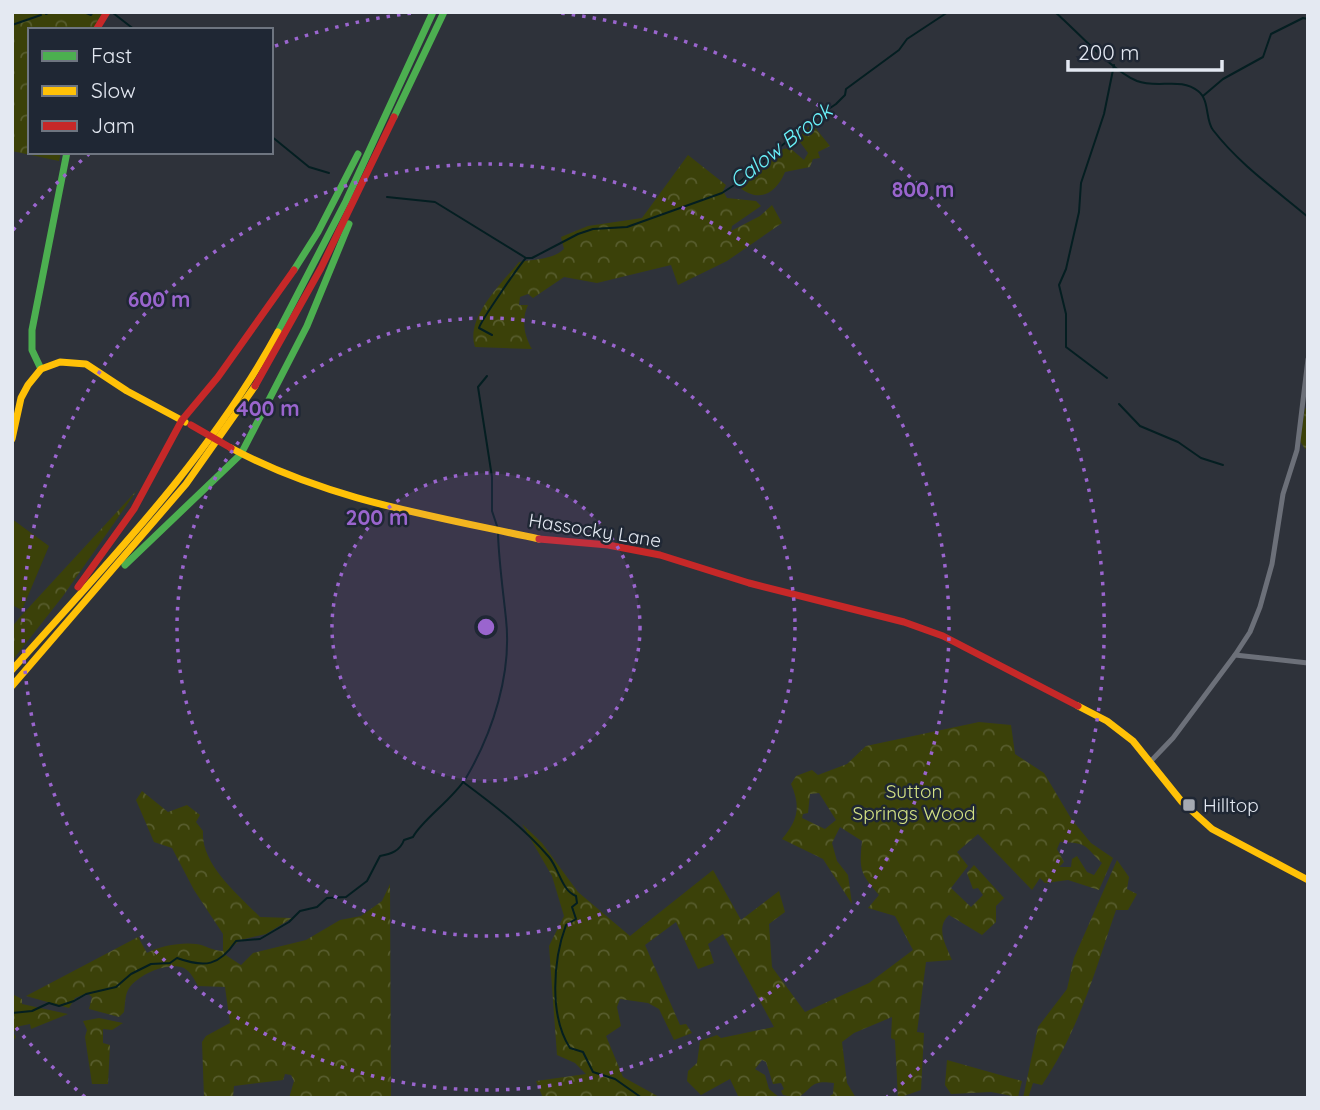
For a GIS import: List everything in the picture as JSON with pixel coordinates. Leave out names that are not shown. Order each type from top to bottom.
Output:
[{"type":"main road","points":[[97,28],[107,12]]},
{"type":"main road","points":[[12,670],[184,471],[247,383],[313,263],[433,12]]},
{"type":"main road","points":[[12,686],[186,484],[254,388],[298,314],[444,12]]},
{"type":"main road","points":[[48,629],[134,509],[182,420],[218,377],[285,284],[318,232],[379,116],[391,100]]},
{"type":"main road","points":[[67,622],[95,598],[179,510],[230,468],[241,454],[307,326],[376,153]]},
{"type":"main road","points":[[12,439],[21,398],[41,369],[32,350],[32,330],[68,154]]},
{"type":"main road","name":"Hassocky Lane","points":[[41,369],[60,362],[86,364],[127,391],[241,454],[294,479],[342,496],[540,538],[608,545],[660,555],[749,583],[904,622],[943,636],[1107,721],[1133,741],[1195,814],[1212,829],[1308,880]]},
{"type":"street","points":[[1152,763],[1235,655],[1255,620],[1272,564],[1283,494],[1297,450],[1308,359]]},
{"type":"street","points":[[1235,655],[1308,663]]},
{"type":"green space","points":[[12,12],[103,12],[93,28],[28,28],[28,154],[61,154],[59,161],[12,151]]},
{"type":"green space","points":[[812,124],[830,146],[818,152],[820,158],[813,159],[810,167],[785,172],[777,186],[766,194],[753,194],[738,186],[783,149],[790,148],[804,160],[808,153],[797,138]]},
{"type":"green space","points":[[688,155],[726,185],[723,191],[727,198],[756,201],[761,206],[732,226],[731,231],[760,216],[772,205],[782,223],[727,261],[678,285],[671,265],[597,283],[564,277],[533,298],[528,294],[520,297],[519,305],[528,305],[524,327],[532,349],[475,347],[473,336],[480,313],[519,262],[559,253],[564,249],[561,237],[588,226],[642,218]]},
{"type":"green space","points":[[1305,408],[1308,411],[1308,447],[1305,449],[1300,441]]},
{"type":"green space","points":[[138,489],[63,596],[12,661],[12,627]]},
{"type":"green space","points":[[12,519],[49,546],[22,610],[12,605]]},
{"type":"green space","name":"Sutton Springs Wood","points":[[979,722],[1011,725],[1015,754],[1044,773],[1072,820],[1091,843],[1113,858],[1099,890],[1068,880],[1045,883],[1040,878],[1032,890],[978,834],[957,852],[968,866],[951,888],[971,907],[983,895],[978,888],[973,889],[967,873],[974,865],[1004,898],[996,906],[996,922],[982,935],[949,915],[942,931],[952,960],[926,962],[917,1032],[924,1033],[921,1090],[898,1098],[895,1040],[891,1038],[892,1017],[854,1033],[842,1042],[847,1083],[856,1098],[827,1098],[833,1094],[834,1083],[826,1082],[813,1085],[798,1098],[783,1095],[781,1083],[773,1084],[766,1062],[762,1060],[755,1069],[765,1075],[769,1089],[780,1098],[739,1098],[730,1079],[701,1095],[687,1081],[688,1071],[697,1063],[700,1041],[717,1035],[721,1038],[774,1027],[723,934],[708,944],[714,963],[698,969],[676,922],[645,945],[680,1025],[686,1024],[692,1033],[674,1040],[659,1009],[648,1003],[620,999],[617,1007],[621,1026],[606,1036],[623,1077],[661,1098],[543,1098],[536,1081],[586,1074],[575,1063],[557,1055],[549,946],[564,916],[552,876],[522,824],[542,843],[578,892],[630,936],[713,870],[741,920],[779,891],[785,912],[769,924],[772,967],[805,1012],[869,983],[913,950],[895,916],[868,908],[879,895],[862,871],[862,841],[840,827],[832,843],[837,861],[848,875],[852,904],[823,859],[782,839],[795,819],[797,806],[791,784],[796,776],[812,770],[818,775],[847,764],[866,746]],"holes":[[[819,793],[836,820],[825,829],[802,818],[803,814],[808,813],[810,794]],[[1060,842],[1081,844],[1088,849],[1102,863],[1094,875],[1087,872],[1077,856],[1072,859],[1071,867],[1059,867],[1064,862],[1057,849]]]},
{"type":"green space","points":[[142,791],[168,812],[187,805],[200,815],[196,822],[203,831],[204,844],[214,867],[260,917],[292,918],[266,934],[240,940],[224,954],[241,965],[253,953],[306,940],[340,920],[361,916],[382,901],[390,884],[391,1098],[289,1098],[294,1081],[291,1075],[285,1074],[283,1080],[234,1086],[233,1097],[204,1097],[202,1042],[206,1036],[230,1023],[225,987],[198,986],[184,968],[177,966],[153,971],[132,984],[128,990],[124,1012],[119,1017],[89,1009],[92,997],[87,993],[75,998],[69,1008],[26,996],[138,937],[147,953],[184,944],[223,951],[223,934],[194,890],[172,848],[154,842],[136,800]]},
{"type":"green space","points":[[1117,860],[1129,877],[1127,889],[1137,894],[1128,910],[1116,910],[1085,1000],[1055,1064],[1042,1085],[1033,1083],[1028,1098],[1023,1098],[1038,1027],[1067,989],[1074,958]]},
{"type":"green space","points":[[12,994],[22,999],[22,1004],[68,1014],[31,1029],[30,1024],[20,1026],[13,1032],[16,1037],[12,1042]]},
{"type":"green space","points":[[99,1018],[123,1023],[112,1030],[103,1029],[103,1043],[110,1045],[108,1084],[92,1084],[85,1037],[87,1030],[83,1021]]},
{"type":"green space","points":[[947,1060],[1022,1081],[1018,1097],[991,1092],[951,1094],[945,1085]]},
{"type":"waterway","points":[[46,14],[50,12]]},
{"type":"waterway","points":[[84,12],[91,15],[93,12]]},
{"type":"waterway","name":"Calow Brook","points":[[492,335],[479,328],[526,258],[532,258],[593,229],[627,227],[722,193],[742,180],[808,123],[836,104],[845,95],[846,89],[899,50],[907,39],[948,12]]},
{"type":"waterway","points":[[1055,12],[1127,76],[1145,83],[1184,85],[1198,91],[1204,99],[1211,126],[1223,142],[1258,176],[1308,217]]},
{"type":"waterway","points":[[113,13],[132,28]]},
{"type":"waterway","points":[[12,25],[41,15]]},
{"type":"waterway","points":[[1203,96],[1223,79],[1263,57],[1271,34],[1303,18],[1308,19]]},
{"type":"waterway","points":[[1107,378],[1066,347],[1066,314],[1059,285],[1066,269],[1079,212],[1081,183],[1104,114],[1114,65]]},
{"type":"waterway","points":[[273,138],[309,167],[329,173]]},
{"type":"waterway","points":[[387,197],[435,202],[526,258]]},
{"type":"waterway","name":"Calow Brook","points":[[487,376],[478,387],[492,477],[492,511],[498,529]]},
{"type":"waterway","points":[[1119,404],[1140,426],[1178,442],[1201,458],[1223,465]]},
{"type":"waterway","points":[[12,1013],[32,1011],[49,1003],[59,1006],[86,994],[116,987],[131,974],[151,964],[170,963],[177,958],[196,963],[211,963],[224,956],[236,941],[260,939],[289,922],[300,911],[317,907],[327,898],[346,897],[367,881],[380,856],[395,851],[404,840],[413,837],[466,778],[476,760],[498,702],[507,639],[498,534]]},
{"type":"waterway","points":[[463,782],[529,836],[549,857],[564,885],[576,896],[577,903],[572,907],[576,919],[566,925],[556,971],[556,1004],[563,1035],[570,1048],[583,1052],[593,1072],[615,1079],[642,1098]]},
{"type":"traffic: fast","points":[[278,332],[346,201],[433,12]]},
{"type":"traffic: fast","points":[[394,117],[444,12]]},
{"type":"traffic: fast","points":[[41,369],[32,350],[32,330],[67,154]]},
{"type":"traffic: fast","points":[[294,270],[318,232],[358,154]]},
{"type":"traffic: fast","points":[[125,565],[241,454],[307,326],[349,224]]},
{"type":"traffic: slow","points":[[12,670],[120,550],[189,467],[251,379],[278,332]]},
{"type":"traffic: slow","points":[[12,439],[21,398],[28,385],[41,369],[60,362],[86,364],[127,391],[185,422]]},
{"type":"traffic: slow","points":[[12,686],[186,484],[255,386]]},
{"type":"traffic: slow","points":[[231,448],[267,466],[343,494],[539,539]]},
{"type":"traffic: slow","points":[[1078,706],[1107,721],[1133,741],[1182,802],[1212,829],[1308,880]]},
{"type":"traffic: jam","points":[[97,28],[107,12]]},
{"type":"traffic: jam","points":[[255,386],[321,268],[394,117]]},
{"type":"traffic: jam","points":[[78,587],[134,509],[182,420],[218,377],[294,270]]},
{"type":"traffic: jam","points":[[191,425],[231,448]]},
{"type":"traffic: jam","points":[[539,539],[608,545],[660,555],[749,583],[904,622],[943,636],[1078,706]]},
{"type":"place","name":"Hilltop","points":[[1189,805]]}]
